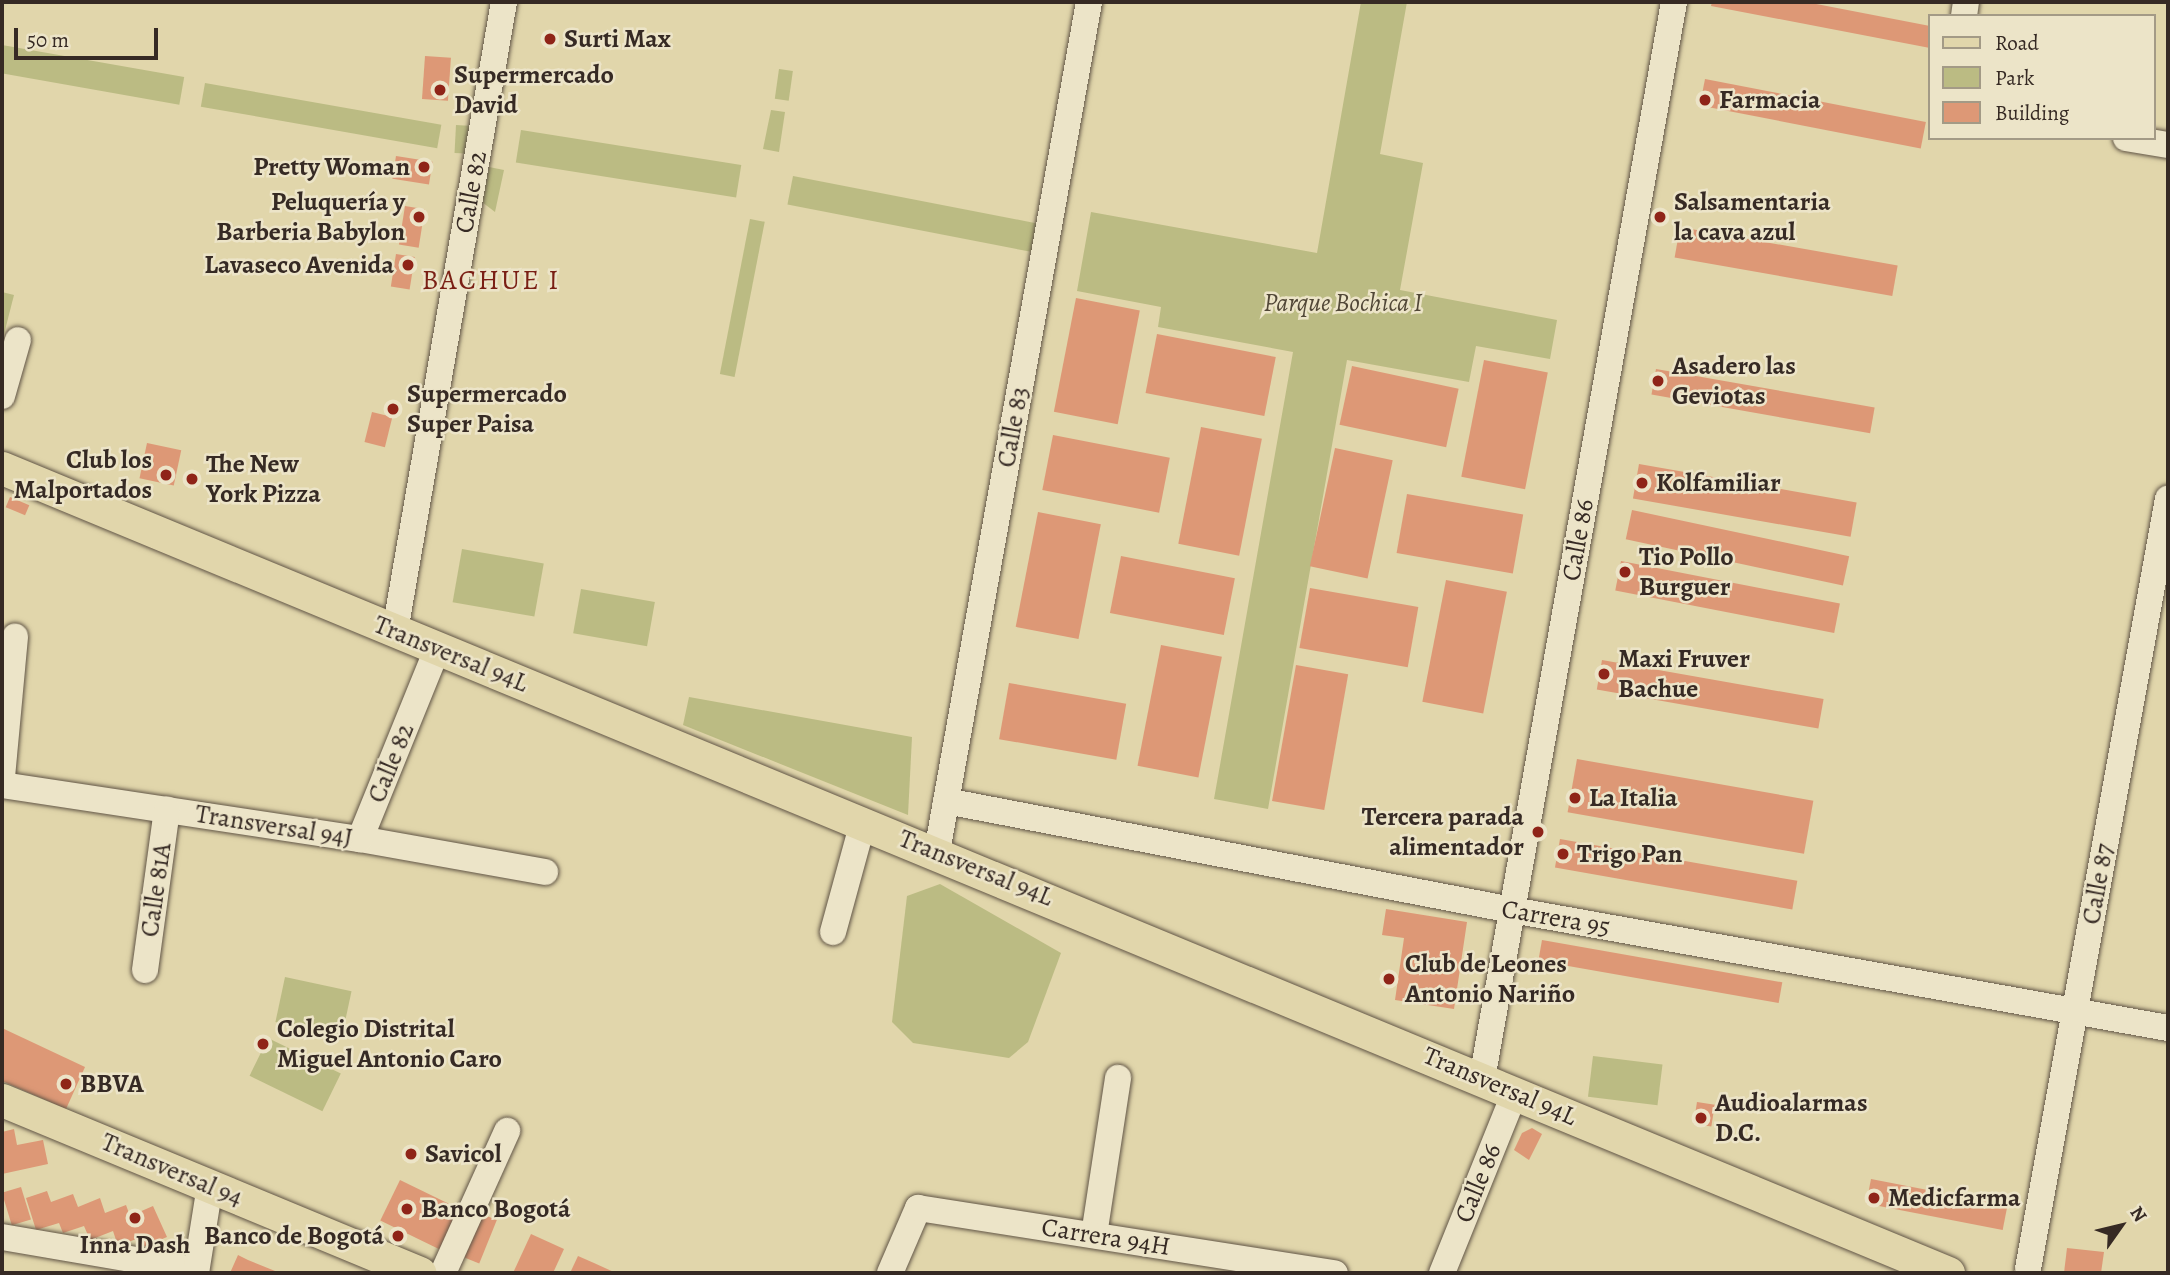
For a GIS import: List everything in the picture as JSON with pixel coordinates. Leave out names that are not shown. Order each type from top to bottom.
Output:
[{"type":"main road","name":"Transversal 94L","points":[[2,468],[437,649],[937,852],[1948,1273]]},
{"type":"main road","name":"Transversal 94","points":[[2,1100],[420,1273]]},
{"type":"street","name":"Calle 82","points":[[395,631],[504,2]]},
{"type":"street","name":"Calle 83","points":[[937,852],[1089,2]]},
{"type":"street","name":"Calle 86","points":[[1482,1079],[1674,2]]},
{"type":"street","points":[[2138,140],[2168,145]]},
{"type":"street","points":[[2,396],[18,340]]},
{"type":"street","name":"Calle 87","points":[[2028,1269],[2168,499]]},
{"type":"street","points":[[2,778],[15,637]]},
{"type":"street","name":"Calle 82","points":[[360,839],[437,649]]},
{"type":"street","name":"Transversal 94J","points":[[2,785],[360,839],[545,872]]},
{"type":"street","name":"Carrera 95","points":[[946,801],[1512,910],[2168,1028]]},
{"type":"street","name":"Calle 81A","points":[[145,970],[167,810]]},
{"type":"street","points":[[832,932],[863,822]]},
{"type":"street","points":[[1094,1235],[1118,1078]]},
{"type":"street","name":"Calle 86","points":[[1442,1273],[1515,1092]]},
{"type":"street","points":[[443,1273],[507,1131]]},
{"type":"street","points":[[2,1237],[196,1272],[210,1186]]},
{"type":"street","name":"Carrera 94H","points":[[890,1273],[918,1208],[1094,1235],[1265,1268],[1335,1273]]},
{"type":"green space","name":"Parque Bochica I","points":[[1361,2],[1407,2],[1380,154],[1423,163],[1400,290],[1557,320],[1550,359],[1476,346],[1469,382],[1347,360],[1268,809],[1214,799],[1293,352],[1158,327],[1161,307],[1077,291],[1091,212],[1317,253]]},
{"type":"green space","points":[[2,45],[184,77],[179,105],[2,73]]},
{"type":"green space","points":[[779,69],[793,71],[789,101],[775,99]]},
{"type":"green space","points":[[205,83],[441,125],[437,148],[201,107]]},
{"type":"green space","points":[[771,110],[785,112],[779,152],[763,149]]},
{"type":"green space","points":[[456,125],[473,126],[472,154],[455,153]]},
{"type":"green space","points":[[521,130],[741,165],[736,197],[516,163]]},
{"type":"green space","points":[[489,167],[504,170],[495,212],[482,202]]},
{"type":"green space","points":[[793,176],[1043,225],[1038,253],[787,204]]},
{"type":"green space","points":[[750,219],[765,222],[735,377],[720,374]]},
{"type":"green space","points":[[2,292],[14,295],[2,342]]},
{"type":"green space","points":[[462,549],[544,563],[534,617],[453,602]]},
{"type":"green space","points":[[581,589],[655,602],[647,646],[573,633]]},
{"type":"green space","points":[[689,697],[912,737],[908,815],[683,725]]},
{"type":"green space","points":[[940,884],[1061,953],[1028,1042],[1009,1058],[913,1043],[892,1022],[907,896]]},
{"type":"green space","points":[[285,977],[352,991],[342,1036],[275,1022]]},
{"type":"green space","points":[[268,1038],[341,1074],[322,1111],[250,1076]]},
{"type":"green space","points":[[1593,1056],[1662,1065],[1657,1105],[1588,1097]]},
{"type":"building","points":[[1712,2],[1806,2],[1928,26],[1928,48],[1711,6]]},
{"type":"building","points":[[425,56],[451,58],[448,101],[422,99]]},
{"type":"building","points":[[1705,79],[1926,122],[1921,148],[1700,106]]},
{"type":"building","points":[[396,156],[433,162],[429,185],[392,179]]},
{"type":"building","points":[[405,206],[425,209],[419,248],[399,245]]},
{"type":"building","points":[[1680,227],[1898,265],[1892,296],[1675,258]]},
{"type":"building","points":[[396,254],[415,257],[410,290],[391,287]]},
{"type":"building","points":[[1076,298],[1140,310],[1118,424],[1054,412]]},
{"type":"building","points":[[1157,334],[1276,357],[1264,416],[1146,393]]},
{"type":"building","points":[[1484,360],[1548,372],[1525,489],[1461,477]]},
{"type":"building","points":[[1352,366],[1459,389],[1446,447],[1340,425]]},
{"type":"building","points":[[1656,369],[1875,408],[1870,433],[1651,395]]},
{"type":"building","points":[[372,412],[392,417],[385,447],[365,442]]},
{"type":"building","points":[[1201,427],[1262,439],[1239,556],[1178,544]]},
{"type":"building","points":[[1053,435],[1170,458],[1159,513],[1042,490]]},
{"type":"building","points":[[147,443],[181,450],[174,485],[140,478]]},
{"type":"building","points":[[1335,448],[1393,460],[1368,579],[1310,566]]},
{"type":"building","points":[[1639,464],[1857,502],[1851,537],[1633,498]]},
{"type":"building","points":[[1407,494],[1523,514],[1513,574],[1397,553]]},
{"type":"building","points":[[10,497],[29,505],[25,515],[6,507]]},
{"type":"building","points":[[1632,510],[1849,556],[1843,586],[1626,539]]},
{"type":"building","points":[[1038,512],[1101,524],[1078,639],[1016,627]]},
{"type":"building","points":[[1121,556],[1235,578],[1224,635],[1110,613]]},
{"type":"building","points":[[1621,561],[1840,604],[1834,633],[1615,590]]},
{"type":"building","points":[[1446,580],[1507,592],[1483,714],[1422,702]]},
{"type":"building","points":[[1310,588],[1418,607],[1408,667],[1299,648]]},
{"type":"building","points":[[1161,645],[1222,657],[1198,778],[1138,766]]},
{"type":"building","points":[[1602,660],[1824,699],[1818,729],[1597,690]]},
{"type":"building","points":[[1296,665],[1348,674],[1324,810],[1272,801]]},
{"type":"building","points":[[1009,683],[1126,704],[1116,760],[999,739]]},
{"type":"building","points":[[1577,759],[1813,801],[1804,854],[1568,812]]},
{"type":"building","points":[[1560,839],[1797,881],[1792,909],[1555,868]]},
{"type":"building","points":[[1386,909],[1467,922],[1454,1009],[1395,1000],[1404,938],[1382,935]]},
{"type":"building","points":[[1542,940],[1782,982],[1779,1003],[1538,961]]},
{"type":"building","points":[[2,1028],[85,1067],[66,1109],[2,1081]]},
{"type":"building","points":[[1697,1102],[1715,1105],[1711,1127],[1694,1124]]},
{"type":"building","points":[[1532,1128],[1542,1134],[1529,1160],[1514,1150],[1522,1133]]},
{"type":"building","points":[[14,1129],[17,1145],[43,1140],[48,1164],[2,1174],[2,1132]]},
{"type":"building","points":[[1871,1179],[2007,1206],[2003,1230],[1866,1204]]},
{"type":"building","points":[[400,1180],[465,1212],[445,1252],[380,1220]]},
{"type":"building","points":[[21,1187],[31,1220],[12,1225],[2,1193]]},
{"type":"building","points":[[47,1191],[51,1202],[73,1194],[78,1207],[100,1198],[105,1213],[126,1205],[130,1216],[153,1206],[167,1237],[143,1247],[139,1238],[118,1246],[113,1231],[90,1240],[84,1226],[63,1233],[59,1223],[36,1230],[26,1198]]},
{"type":"building","points":[[482,1214],[497,1220],[479,1264],[464,1258]]},
{"type":"building","points":[[531,1234],[564,1249],[553,1273],[513,1273]]},
{"type":"building","points":[[2067,1248],[2104,1252],[2101,1273],[2064,1273]]},
{"type":"building","points":[[238,1255],[248,1260],[280,1273],[230,1273]]},
{"type":"building","points":[[578,1256],[594,1263],[616,1273],[570,1273]]},
{"type":"place","name":"Surti Max","points":[[550,39]]},
{"type":"place","name":"Supermercado David","points":[[440,90]]},
{"type":"place","name":"Farmacia","points":[[1705,100]]},
{"type":"place","name":"Pretty Woman","points":[[424,167]]},
{"type":"place","name":"Peluquería y Barberia Babylon","points":[[419,217]]},
{"type":"place","name":"Salsamentaria la cava azul","points":[[1660,217]]},
{"type":"place","name":"Lavaseco Avenida","points":[[408,265]]},
{"type":"place","name":"Asadero las Geviotas","points":[[1658,381]]},
{"type":"place","name":"Supermercado Super Paisa","points":[[393,409]]},
{"type":"place","name":"Club los Malportados","points":[[166,475]]},
{"type":"place","name":"The New York Pizza","points":[[192,479]]},
{"type":"place","name":"Kolfamiliar","points":[[1642,483]]},
{"type":"place","name":"Tio Pollo Burguer","points":[[1625,572]]},
{"type":"place","name":"Maxi Fruver Bachue","points":[[1604,674]]},
{"type":"place","name":"La Italia","points":[[1575,798]]},
{"type":"place","name":"Tercera parada alimentador","points":[[1538,832]]},
{"type":"place","name":"Trigo Pan","points":[[1563,854]]},
{"type":"place","name":"Club de Leones Antonio Nariño","points":[[1389,979]]},
{"type":"place","name":"Colegio Distrital Miguel Antonio Caro","points":[[263,1044]]},
{"type":"place","name":"BBVA","points":[[66,1084]]},
{"type":"place","name":"Audioalarmas D.C.","points":[[1701,1118]]},
{"type":"place","name":"Savicol","points":[[411,1154]]},
{"type":"place","name":"Medicfarma","points":[[1874,1198]]},
{"type":"place","name":"Banco Bogotá","points":[[407,1209]]},
{"type":"place","name":"Inna Dash","points":[[135,1218]]},
{"type":"place","name":"Banco de Bogotá","points":[[398,1236]]},
{"type":"district","name":"BACHUE I","points":[[491,280]]}]
